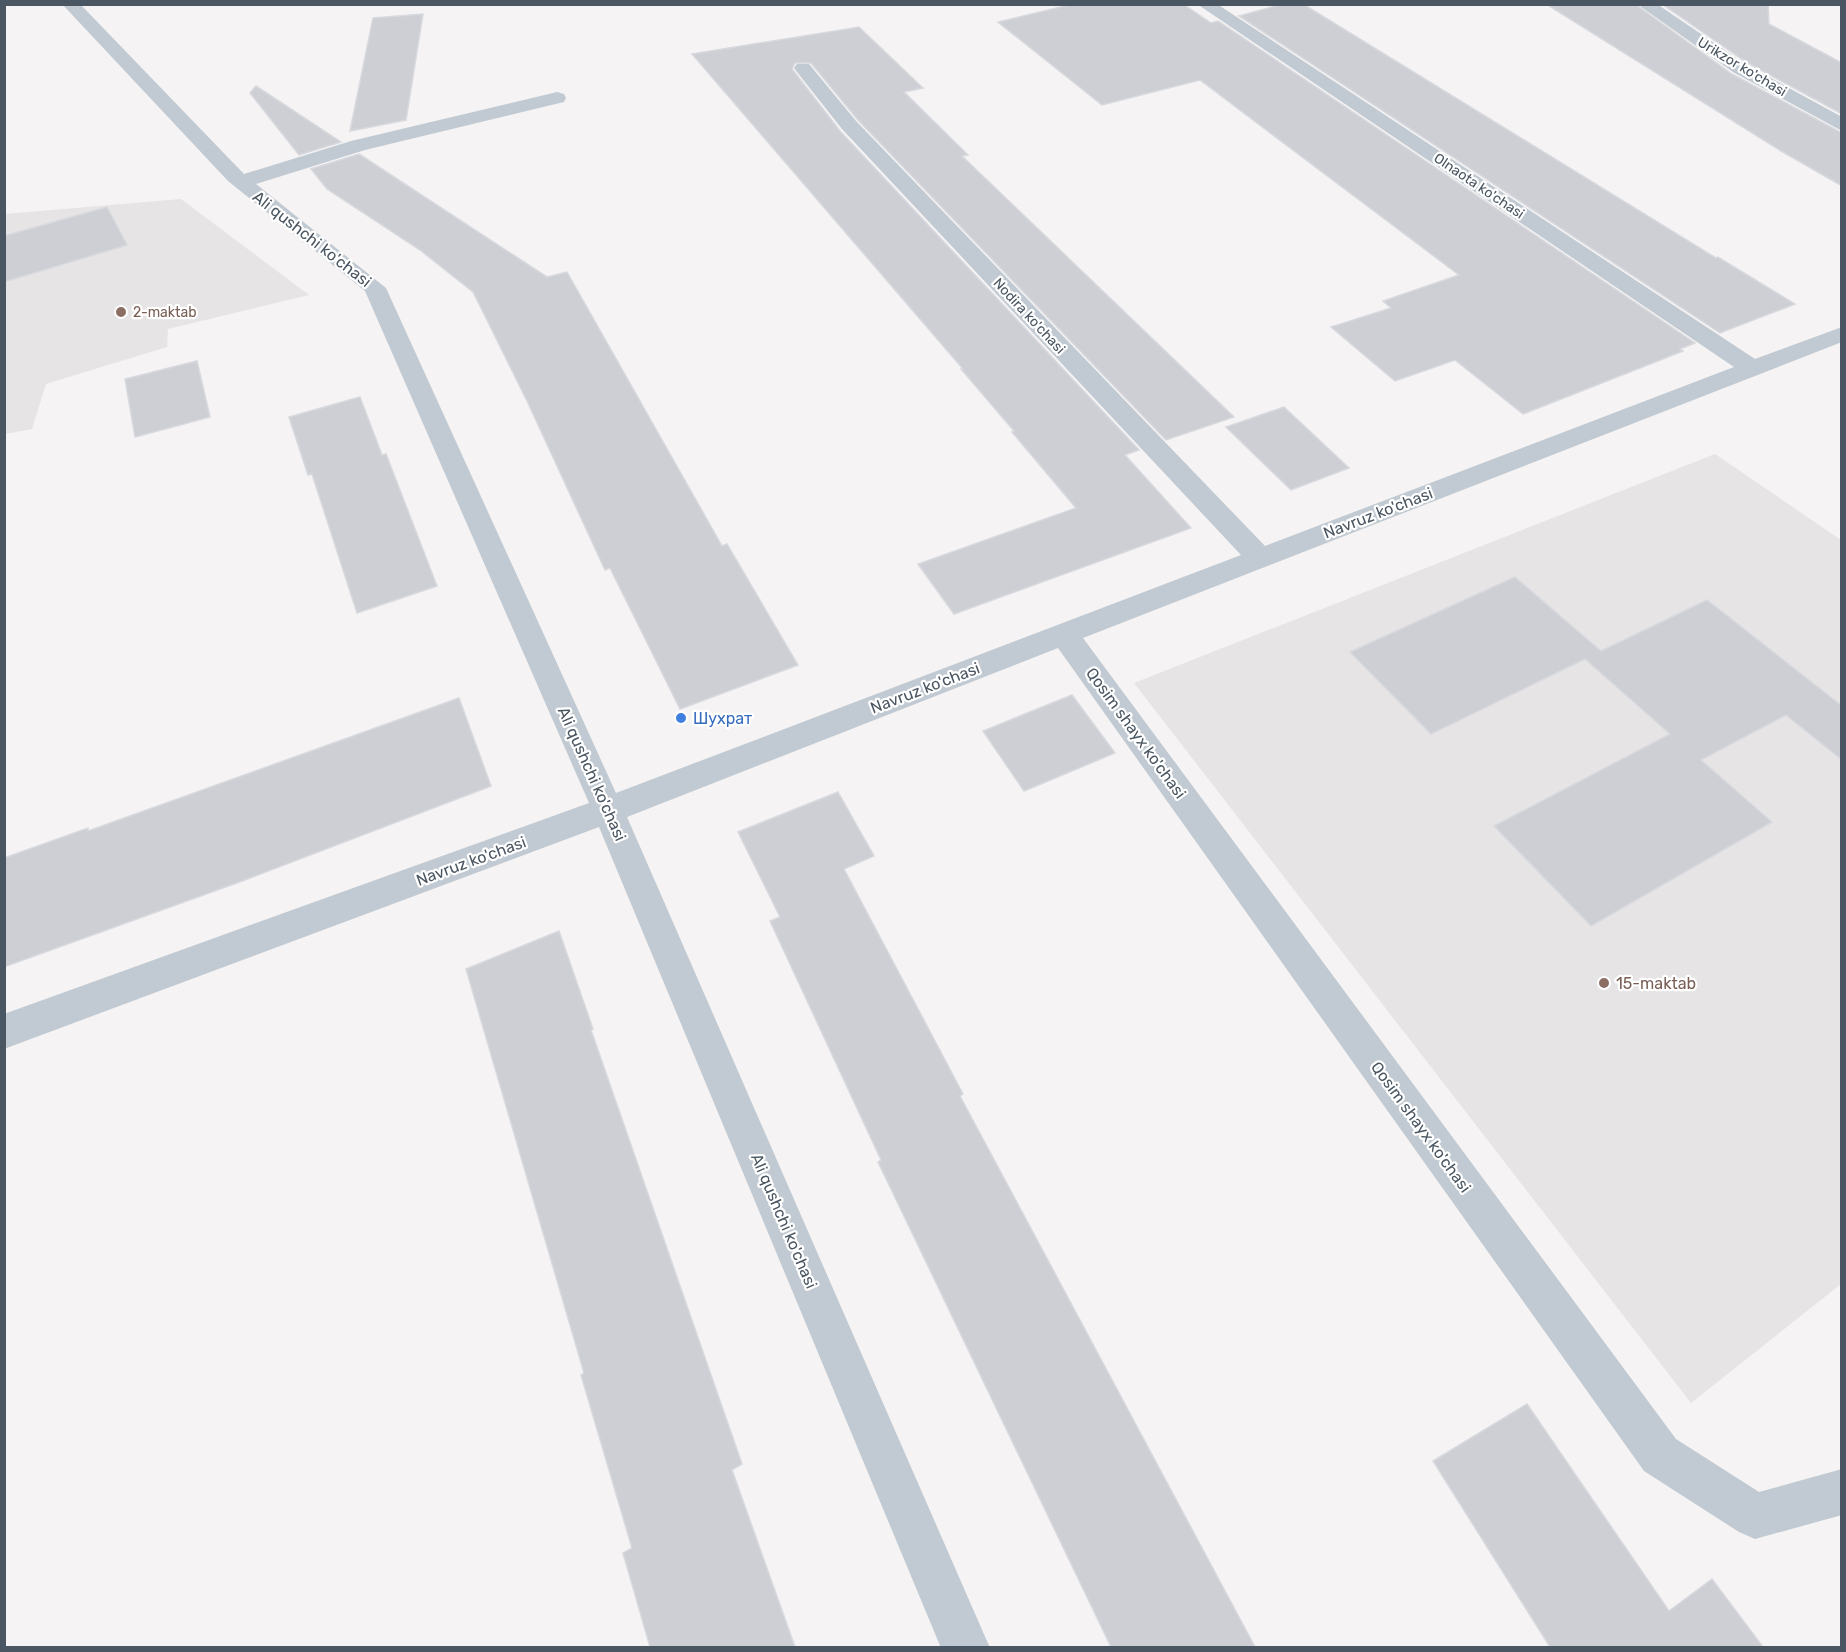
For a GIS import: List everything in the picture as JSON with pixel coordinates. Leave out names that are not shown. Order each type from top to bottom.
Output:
[{"type":"street","name":"Ali qushchi ko'chasi","points":[[70,4],[241,182],[375,288],[608,810],[966,1647]]},
{"type":"street","name":"Olnaota ko'chasi","points":[[1205,4],[1752,369]]},
{"type":"street","name":"Urikzor ko'chasi","points":[[1645,4],[1739,68],[1842,125]]},
{"type":"street","name":"Nodira ko'chasi","points":[[803,69],[849,125],[1260,558]]},
{"type":"street","points":[[241,182],[303,159],[398,134],[557,98]]},
{"type":"street","name":"Navruz ko'chasi","points":[[4,1032],[608,810],[1842,334]]},
{"type":"street","name":"Qosim shayx ko'chasi","points":[[1064,634],[1660,1455],[1755,1516],[1842,1492]]},
{"type":"shaded area","name":"2-maktab","points":[[181,199],[309,295],[168,329],[167,347],[46,384],[32,429],[5,434],[5,214]]},
{"type":"shaded area","name":"15-maktab","points":[[1715,454],[1841,540],[1841,1284],[1691,1403],[1134,683]]},
{"type":"building","points":[[1073,4],[1183,4],[1211,23],[1218,21],[1695,343],[1680,349],[1683,351],[1523,414],[1455,360],[1395,381],[1331,327],[1391,308],[1383,301],[1459,275],[1200,80],[1102,105],[998,22]]},
{"type":"building","points":[[1283,4],[1303,4],[1716,258],[1718,257],[1795,304],[1720,333],[1239,16]]},
{"type":"building","points":[[1546,4],[1635,4],[1732,74],[1842,133],[1842,186],[1781,151]]},
{"type":"building","points":[[1662,4],[1768,4],[1769,24],[1842,63],[1842,114],[1746,62]]},
{"type":"building","points":[[423,14],[406,120],[350,131],[373,18]]},
{"type":"building","points":[[859,27],[923,88],[904,92],[968,155],[962,156],[1234,417],[1166,440],[858,120],[811,63],[795,63],[792,69],[840,131],[1139,450],[1125,455],[1191,528],[954,614],[918,564],[1076,508],[961,369],[963,369],[692,54]]},
{"type":"building","points":[[256,86],[341,142],[299,155],[250,93]]},
{"type":"building","points":[[359,154],[547,277],[567,272],[722,546],[727,544],[798,665],[680,709],[610,568],[605,570],[527,401],[473,292],[420,250],[327,189],[311,169]]},
{"type":"building","points":[[107,207],[127,245],[4,282],[4,236]]},
{"type":"building","points":[[197,361],[210,417],[135,437],[125,379]]},
{"type":"building","points":[[360,397],[382,455],[386,454],[437,586],[357,613],[312,474],[308,475],[289,417]]},
{"type":"building","points":[[1284,407],[1349,468],[1291,490],[1226,427]]},
{"type":"building","points":[[1515,577],[1601,651],[1707,600],[1842,706],[1842,760],[1786,715],[1701,760],[1772,822],[1591,926],[1494,826],[1670,734],[1585,659],[1431,734],[1350,652]]},
{"type":"building","points":[[1072,695],[1115,753],[1024,791],[983,731]]},
{"type":"building","points":[[459,698],[491,786],[245,880],[4,967],[4,858],[88,828],[88,831]]},
{"type":"building","points":[[838,792],[874,856],[844,869],[963,1094],[960,1096],[1255,1647],[1111,1647],[878,1162],[881,1160],[770,921],[780,917],[738,832]]},
{"type":"building","points":[[559,931],[593,1029],[591,1030],[742,1464],[732,1470],[795,1647],[650,1647],[623,1553],[632,1548],[581,1375],[584,1373],[466,969]]},
{"type":"building","points":[[1527,1404],[1669,1611],[1712,1579],[1763,1647],[1550,1647],[1433,1461]]},
{"type":"place","name":"2-maktab","points":[[121,312]]},
{"type":"place","name":"Шухрат","points":[[681,718]]},
{"type":"place","name":"15-maktab","points":[[1604,983]]}]
